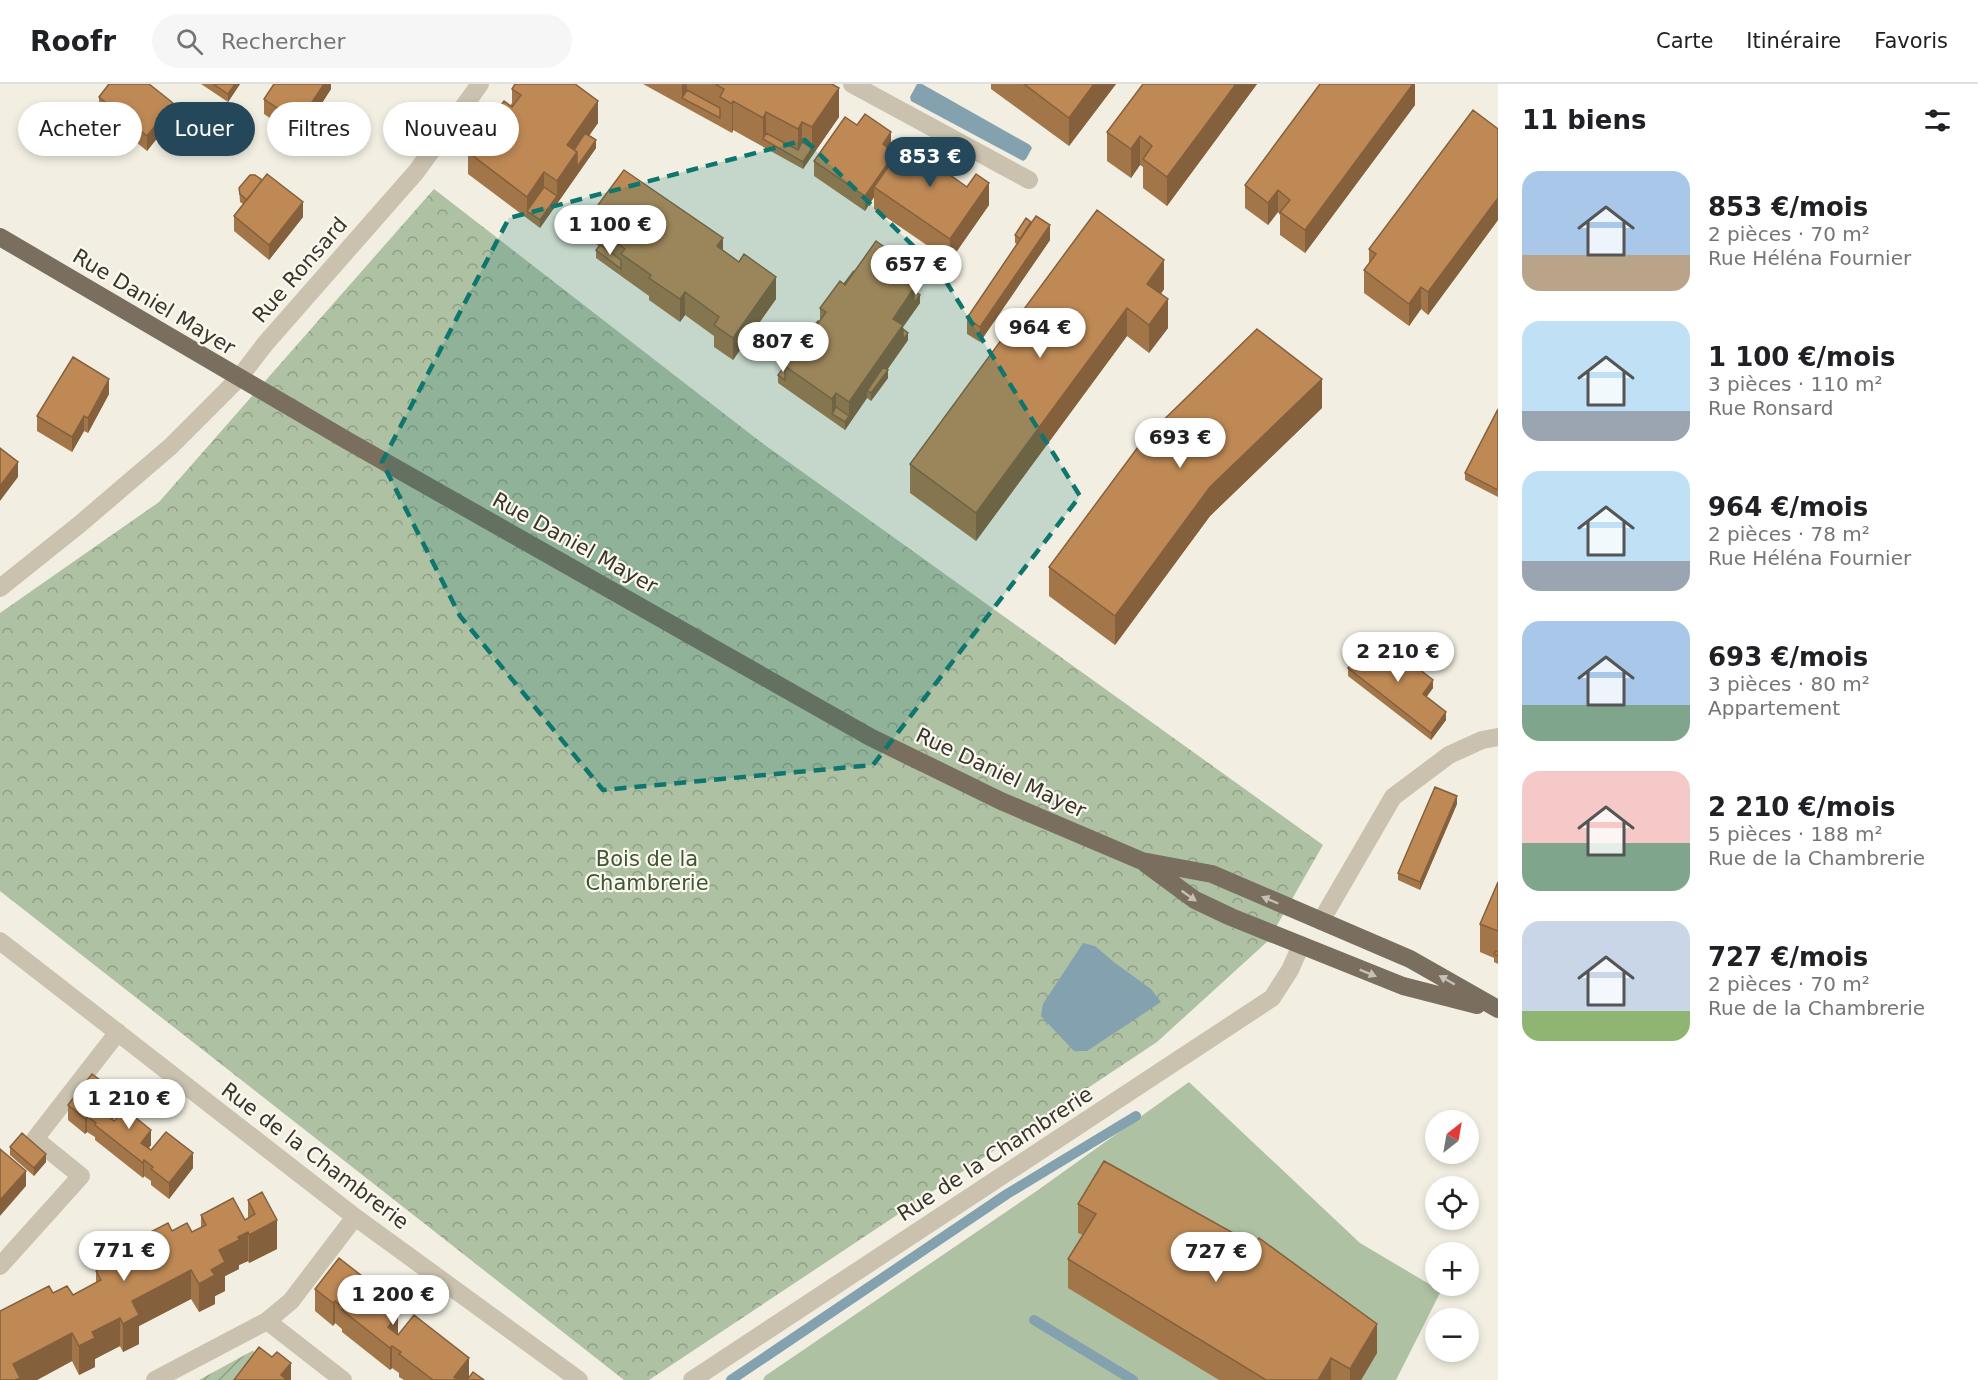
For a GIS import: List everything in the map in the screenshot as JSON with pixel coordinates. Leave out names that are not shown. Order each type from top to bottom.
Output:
[{"type":"main road","name":"Rue Daniel Mayer","points":[[0,237],[239,378],[870,737],[1001,801],[1142,861],[1212,874],[1410,959],[1498,1010]]},
{"type":"main road","name":"Rue Daniel Mayer","points":[[1142,861],[1195,900],[1231,917],[1403,986],[1498,1010]]},
{"type":"street","name":"Rue Ronsard","points":[[0,588],[80,524],[170,447],[239,378],[265,344],[416,172],[480,84]]},
{"type":"street","points":[[852,84],[1029,180]]},
{"type":"street","points":[[1320,921],[1393,797],[1449,755],[1482,740],[1498,737]]},
{"type":"street","name":"Rue de la Chambrerie","points":[[0,941],[356,1216],[579,1380]]},
{"type":"street","name":"Rue de la Chambrerie","points":[[692,1380],[1272,998],[1290,970],[1301,945]]},
{"type":"street","points":[[0,1266],[81,1176],[35,1138],[118,1032]]},
{"type":"street","points":[[155,1380],[267,1321],[291,1301],[356,1216]]},
{"type":"street","points":[[267,1321],[344,1380]]},
{"type":"highlighted area","points":[[805,140],[940,272],[1080,496],[873,765],[603,790],[460,616],[382,462],[509,218]]},
{"type":"green space","name":"Bois de la Chambrerie","points":[[434,189],[762,443],[1323,845],[1268,941],[1157,1042],[649,1380],[624,1380],[0,891],[0,613],[159,502]]},
{"type":"green space","points":[[1189,1082],[1360,1243],[1425,1282],[1425,1296],[1438,1296],[1432,1308],[1425,1308],[1425,1323],[1396,1380],[763,1380],[765,1376],[1038,1190]]},
{"type":"green space","points":[[252,1351],[260,1353],[242,1380],[199,1380]]},
{"type":"water","points":[[917,84],[922,84],[1030,145],[1032,148],[1026,159],[1023,161],[911,101],[910,97]]},
{"type":"water","points":[[1083,943],[1095,946],[1151,989],[1161,1002],[1087,1051],[1074,1051],[1041,1016],[1043,1004]]},
{"type":"building","points":[[109,84],[149,84],[172,102],[154,102],[154,127],[147,136],[142,132],[142,102],[105,102],[99,97]]},
{"type":"building","points":[[213,84],[235,84],[228,94]]},
{"type":"building","points":[[274,84],[324,84],[312,102],[268,102],[264,99]]},
{"type":"building","points":[[515,84],[575,84],[598,101],[567,145],[577,152],[557,181],[544,172],[527,197],[473,156],[519,156],[519,102],[516,102],[521,95],[512,89]]},
{"type":"building","points":[[715,84],[832,84],[839,88],[812,127],[802,122],[798,129],[766,112],[763,118],[733,101],[732,104],[720,97],[724,89]]},
{"type":"building","points":[[1024,84],[1094,84],[1069,118]]},
{"type":"building","points":[[1143,84],[1236,84],[1167,177],[1143,159],[1152,146],[1140,136],[1131,149],[1107,132]]},
{"type":"building","points":[[1320,84],[1413,84],[1305,230],[1280,212],[1290,200],[1278,190],[1268,203],[1245,185]]},
{"type":"building","points":[[687,90],[720,108],[720,118],[682,98]]},
{"type":"building","points":[[1473,110],[1498,129],[1498,198],[1428,292],[1421,287],[1409,304],[1364,270],[1376,254],[1369,249]]},
{"type":"building","points":[[865,114],[891,132],[883,144],[895,153],[865,196],[814,161],[845,117],[857,125]]},
{"type":"building","points":[[585,133],[596,140],[577,167],[577,152],[574,150]]},
{"type":"building","points":[[766,133],[798,150],[802,142],[812,148],[803,162],[763,139]]},
{"type":"building","points":[[925,140],[952,157],[943,170],[967,187],[976,174],[989,183],[950,239],[874,187],[905,143],[917,151]]},
{"type":"building","points":[[624,170],[723,238],[717,246],[739,262],[744,254],[776,277],[733,338],[714,325],[719,317],[685,292],[680,299],[649,278],[651,275],[621,254],[625,249],[600,230],[602,226],[589,217]]},
{"type":"building","points":[[267,174],[303,202],[269,245],[234,216]]},
{"type":"building","points":[[250,175],[255,175],[262,180],[247,200],[240,194],[239,188]]},
{"type":"building","points":[[544,187],[557,196],[540,220],[527,211]]},
{"type":"building","points":[[1097,210],[1164,260],[1147,284],[1168,299],[1149,325],[1127,308],[976,513],[910,464]]},
{"type":"building","points":[[1036,216],[1050,225],[980,327],[967,318]]},
{"type":"building","points":[[1026,218],[1031,222],[1020,239],[1015,235]]},
{"type":"building","points":[[876,241],[907,263],[898,277],[914,288],[893,319],[903,325],[849,402],[836,393],[832,399],[785,366],[798,348],[795,346],[805,332],[810,335],[826,312],[820,308],[840,281],[845,285]]},
{"type":"building","points":[[600,245],[621,260],[621,269],[596,250]]},
{"type":"building","points":[[914,291],[920,295],[914,303]]},
{"type":"building","points":[[818,321],[810,335],[808,334]]},
{"type":"building","points":[[903,329],[908,333],[903,340]]},
{"type":"building","points":[[1257,329],[1322,379],[1210,487],[1115,616],[1049,567],[1144,439]]},
{"type":"building","points":[[795,352],[785,366],[785,380],[778,375]]},
{"type":"building","points":[[73,357],[109,379],[88,418],[84,416],[72,437],[37,416]]},
{"type":"building","points":[[883,367],[888,370],[871,393],[867,391]]},
{"type":"building","points":[[836,407],[849,416],[845,422],[832,414]]},
{"type":"building","points":[[1498,409],[1498,490],[1465,473]]},
{"type":"building","points":[[0,448],[18,462],[0,486]]},
{"type":"building","points":[[1369,641],[1380,648],[1384,642],[1433,680],[1423,694],[1446,712],[1431,733],[1348,668]]},
{"type":"building","points":[[1435,787],[1457,796],[1420,882],[1398,873]]},
{"type":"building","points":[[1498,882],[1498,931],[1480,924]]},
{"type":"building","points":[[92,1074],[120,1095],[105,1114],[114,1121],[125,1109],[151,1130],[141,1143],[151,1150],[166,1132],[193,1153],[169,1183],[151,1169],[153,1167],[144,1160],[143,1163],[87,1116],[85,1119],[68,1105]]},
{"type":"building","points":[[22,1133],[46,1154],[34,1168],[10,1147]]},
{"type":"building","points":[[0,1149],[26,1171],[0,1200]]},
{"type":"building","points":[[1104,1161],[1235,1234],[1231,1240],[1251,1251],[1259,1238],[1377,1324],[1350,1369],[1331,1358],[1318,1380],[1266,1380],[1068,1259],[1096,1214],[1078,1204]]},
{"type":"building","points":[[262,1192],[277,1220],[249,1235],[248,1232],[238,1237],[239,1240],[219,1250],[225,1262],[211,1270],[215,1275],[199,1284],[191,1270],[132,1301],[139,1315],[123,1324],[120,1318],[92,1332],[95,1338],[79,1346],[72,1333],[13,1364],[20,1378],[0,1380],[0,1311],[49,1286],[53,1293],[67,1286],[73,1295],[101,1280],[96,1271],[110,1263],[106,1255],[168,1223],[172,1231],[187,1223],[192,1232],[206,1225],[201,1215],[233,1198],[245,1220],[255,1214],[248,1200]]},
{"type":"building","points":[[339,1258],[367,1280],[352,1299],[362,1306],[371,1293],[398,1314],[388,1327],[398,1335],[414,1315],[469,1358],[454,1377],[458,1380],[433,1380],[399,1354],[401,1352],[392,1346],[390,1348],[342,1310],[344,1308],[335,1301],[333,1303],[315,1289]]},
{"type":"building","points":[[259,1347],[272,1357],[277,1352],[291,1363],[281,1375],[287,1380],[234,1380]]},
{"type":"building","points":[[473,1372],[484,1380],[467,1380]]},
{"type":"waterway","points":[[731,1380],[1007,1194],[1136,1116]]},
{"type":"waterway","points":[[1034,1320],[1133,1380]]}]
